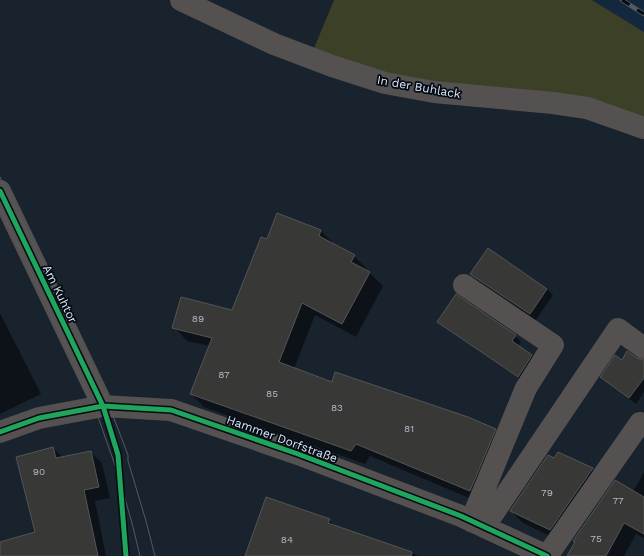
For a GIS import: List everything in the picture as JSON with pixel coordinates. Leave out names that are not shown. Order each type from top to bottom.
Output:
[{"type":"street","name":"In der Buhlack","points":[[182,0],[274,44],[332,66],[385,83],[434,92],[553,103],[587,108],[644,128]]},
{"type":"street","name":"Am Kuhtor","points":[[0,191],[103,406]]},
{"type":"street","points":[[464,285],[553,345],[526,388],[478,524]]},
{"type":"street","points":[[478,524],[618,329],[644,348]]},
{"type":"street","name":"Hammer Dorfstraße","points":[[0,432],[38,418],[103,406],[171,410],[298,454],[478,524],[547,556]]},
{"type":"street","points":[[547,556],[640,423]]},
{"type":"shaded area","points":[[592,0],[644,0],[644,32]]},
{"type":"green space","points":[[334,0],[592,0],[644,32],[644,124],[436,88],[312,53]]},
{"type":"building","points":[[277,213],[321,230],[319,236],[355,255],[351,262],[370,272],[342,324],[302,303],[279,362],[332,382],[335,372],[468,417],[496,429],[470,491],[356,444],[351,451],[190,394],[212,338],[172,328],[181,297],[232,310],[261,237],[267,239]]},
{"type":"building","points":[[488,248],[547,289],[530,314],[470,274]]},
{"type":"building","points":[[456,294],[516,335],[512,341],[532,355],[518,377],[437,322]]},
{"type":"building","points":[[627,351],[637,358],[644,360],[644,378],[629,398],[600,377],[615,355],[622,360]]},
{"type":"building","points":[[53,447],[56,458],[91,451],[99,487],[84,490],[98,556],[0,556],[0,542],[35,532],[16,457]]},
{"type":"building","points":[[558,452],[593,468],[550,530],[510,511],[548,455],[554,458]]},
{"type":"building","points":[[615,480],[644,497],[644,534],[624,523],[606,556],[567,556],[575,542],[573,541]]},
{"type":"building","points":[[266,497],[330,519],[328,523],[412,552],[411,556],[245,556]]},
{"type":"tram line","points":[[0,177],[59,296],[107,400],[128,455],[128,461],[155,556]]},
{"type":"tram line","points":[[3,192],[13,225]]},
{"type":"tram line","points":[[0,208],[73,359],[97,414],[117,471],[140,556]]},
{"type":"railway","points":[[622,0],[644,14]]},
{"type":"cycle path","points":[[0,191],[103,406],[118,455],[126,556]]},
{"type":"cycle path","points":[[0,432],[39,418],[103,406],[171,410],[298,454],[461,516],[547,556]]}]
